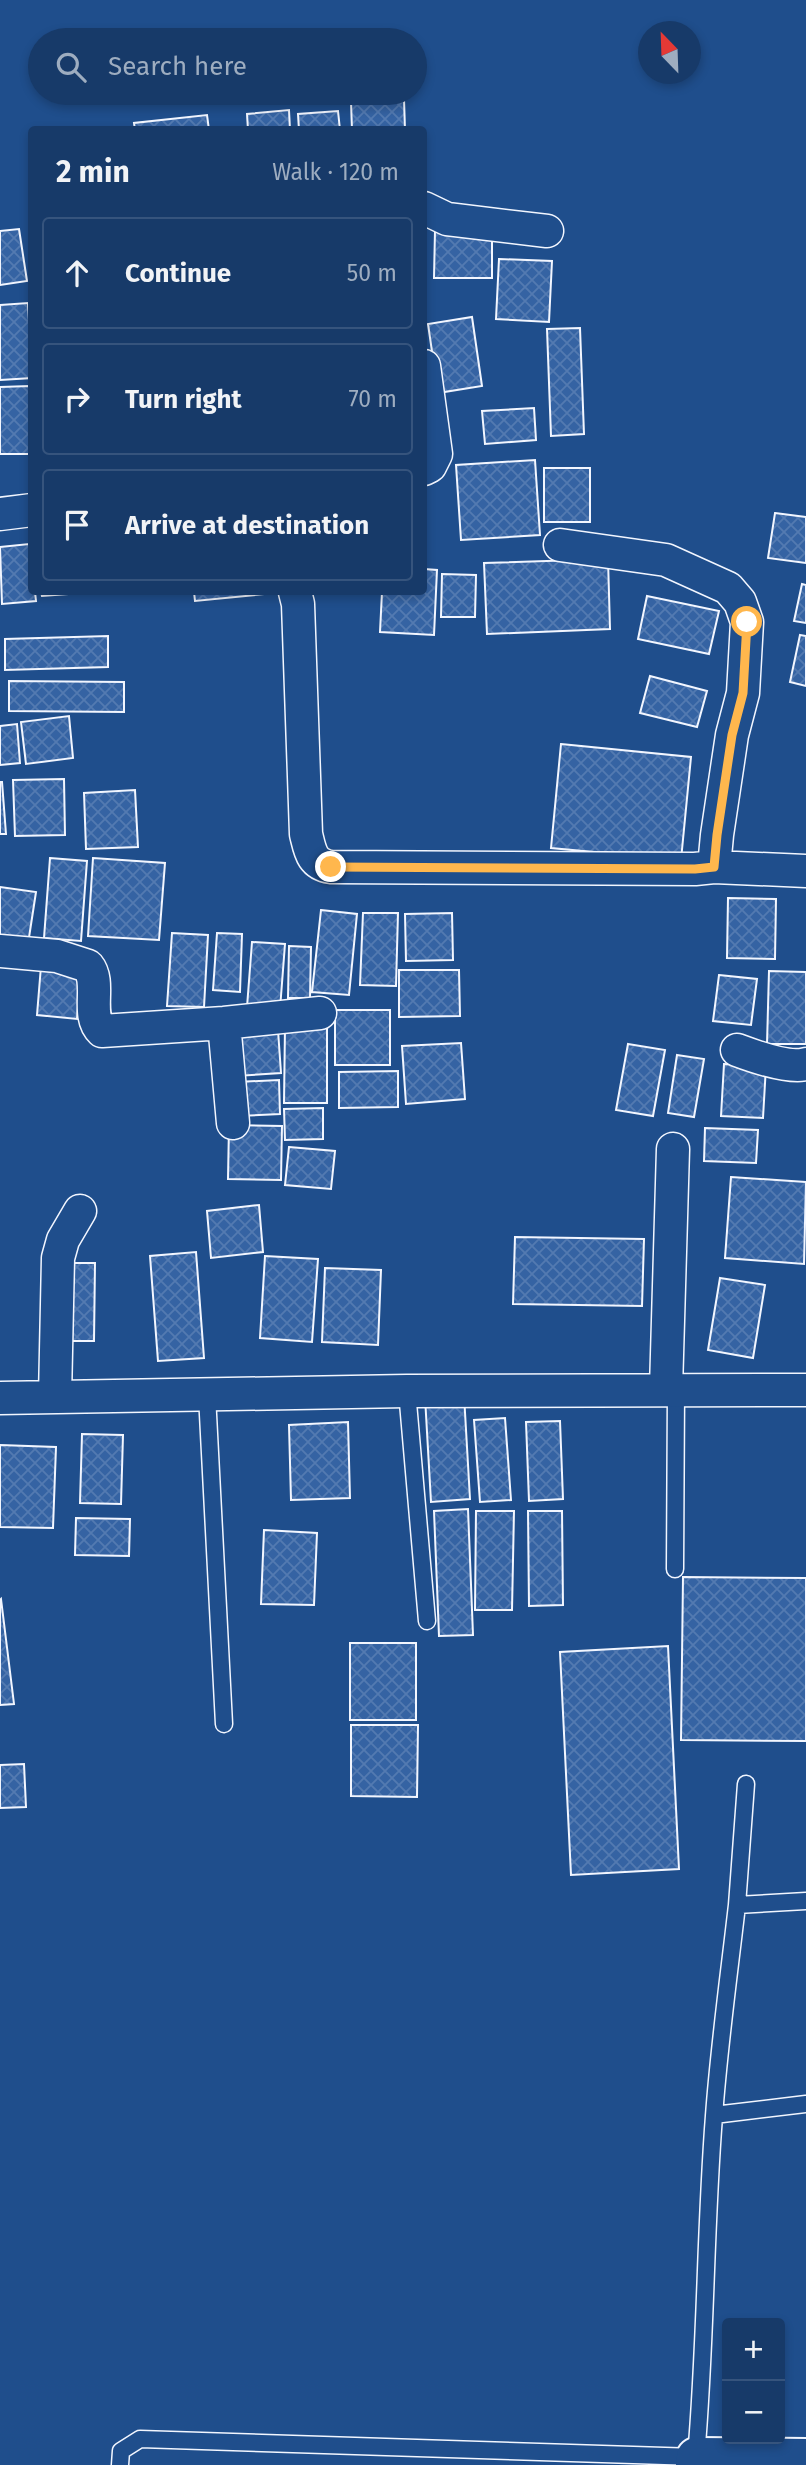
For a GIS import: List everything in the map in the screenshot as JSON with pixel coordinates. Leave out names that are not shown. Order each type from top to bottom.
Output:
[{"type":"main road","points":[[695,2461],[806,2458]]},
{"type":"street","points":[[427,209],[447,219],[547,231]]},
{"type":"street","points":[[427,388],[436,454],[427,468]]},
{"type":"street","points":[[0,514],[28,510]]},
{"type":"street","points":[[560,545],[666,560],[728,588],[740,602],[747,622],[743,693],[732,735],[714,867]]},
{"type":"street","points":[[296,595],[306,834],[310,853],[325,866],[714,867],[806,871]]},
{"type":"street","points":[[0,951],[57,956],[88,966],[93,975],[96,1021],[102,1031],[320,1013]]},
{"type":"street","points":[[223,1023],[233,1123]]},
{"type":"street","points":[[737,1050],[800,1066],[806,1064]]},
{"type":"street","points":[[671,1389],[673,1149]]},
{"type":"street","points":[[55,1397],[58,1258],[63,1240],[80,1211]]},
{"type":"street","points":[[0,1398],[407,1391],[806,1390]]},
{"type":"lane","points":[[671,1389],[675,1569]]},
{"type":"lane","points":[[407,1391],[427,1621]]},
{"type":"lane","points":[[207,1395],[224,1724]]},
{"type":"lane","points":[[120,2465],[121,2451],[140,2439],[695,2461],[706,2315],[714,2115],[737,1905],[746,1784]]},
{"type":"lane","points":[[737,1905],[806,1901]]},
{"type":"lane","points":[[714,2115],[806,2104]]},
{"type":"building","points":[[351,105],[404,105],[405,126],[352,126]]},
{"type":"building","points":[[289,110],[290,126],[248,126],[247,114]]},
{"type":"building","points":[[338,111],[340,126],[299,126],[298,114]]},
{"type":"building","points":[[207,115],[208,126],[134,126],[134,123]]},
{"type":"building","points":[[19,229],[27,281],[0,285],[0,231]]},
{"type":"building","points":[[435,230],[492,230],[492,278],[434,278]]},
{"type":"building","points":[[499,259],[552,261],[549,322],[496,319]]},
{"type":"building","points":[[28,303],[28,378],[0,380],[0,305]]},
{"type":"building","points":[[472,317],[482,386],[438,393],[428,324]]},
{"type":"building","points":[[580,328],[584,434],[551,436],[547,329]]},
{"type":"building","points":[[28,386],[28,454],[0,454],[0,387]]},
{"type":"building","points":[[534,408],[536,440],[485,444],[482,411]]},
{"type":"building","points":[[535,460],[540,535],[461,540],[456,465]]},
{"type":"building","points":[[544,468],[590,468],[590,522],[544,522]]},
{"type":"building","points":[[775,513],[806,517],[806,563],[768,558]]},
{"type":"building","points":[[28,544],[28,595],[35,595],[36,601],[2,604],[0,547]]},
{"type":"building","points":[[608,559],[610,629],[487,634],[484,563]]},
{"type":"building","points":[[427,569],[437,570],[434,635],[380,632],[382,595],[427,595]]},
{"type":"building","points":[[442,574],[476,575],[475,617],[441,617]]},
{"type":"building","points":[[802,584],[806,585],[806,623],[794,621]]},
{"type":"building","points":[[194,595],[255,595],[195,601]]},
{"type":"building","points":[[647,596],[719,611],[709,654],[638,639]]},
{"type":"building","points":[[800,635],[806,636],[806,686],[790,682]]},
{"type":"building","points":[[108,636],[108,667],[5,670],[5,639]]},
{"type":"building","points":[[650,676],[707,691],[697,727],[640,713]]},
{"type":"building","points":[[9,681],[124,682],[124,712],[9,711]]},
{"type":"building","points":[[69,716],[73,758],[26,764],[21,722]]},
{"type":"building","points":[[17,724],[20,763],[0,765],[0,726]]},
{"type":"building","points":[[561,744],[691,757],[681,860],[551,848]]},
{"type":"building","points":[[64,779],[65,835],[15,836],[13,780]]},
{"type":"building","points":[[2,782],[6,834],[0,834]]},
{"type":"building","points":[[135,790],[138,847],[86,849],[84,793]]},
{"type":"building","points":[[50,858],[87,861],[81,941],[44,938]]},
{"type":"building","points":[[93,858],[165,863],[159,940],[88,936]]},
{"type":"building","points":[[0,887],[36,892],[28,944],[0,940]]},
{"type":"building","points":[[728,898],[776,899],[775,959],[727,958]]},
{"type":"building","points":[[321,910],[357,914],[349,995],[312,992]]},
{"type":"building","points":[[363,913],[398,913],[396,986],[360,985]]},
{"type":"building","points":[[452,913],[453,960],[406,961],[405,914]]},
{"type":"building","points":[[172,933],[208,935],[204,1007],[167,1006]]},
{"type":"building","points":[[217,933],[242,934],[240,992],[213,990]]},
{"type":"building","points":[[252,942],[285,944],[280,1009],[247,1007]]},
{"type":"building","points":[[289,946],[311,947],[310,998],[288,998]]},
{"type":"building","points":[[41,966],[81,969],[77,1019],[37,1015]]},
{"type":"building","points":[[399,970],[459,970],[460,1016],[399,1017]]},
{"type":"building","points":[[769,971],[806,972],[806,1044],[767,1044]]},
{"type":"building","points":[[719,975],[757,979],[751,1025],[713,1021]]},
{"type":"building","points":[[335,1010],[390,1010],[390,1065],[335,1065]]},
{"type":"building","points":[[285,1026],[327,1026],[327,1103],[284,1103]]},
{"type":"building","points":[[278,1030],[281,1073],[236,1076],[233,1034]]},
{"type":"building","points":[[461,1043],[465,1099],[406,1104],[402,1046]]},
{"type":"building","points":[[628,1044],[665,1050],[653,1116],[616,1110]]},
{"type":"building","points":[[677,1055],[704,1059],[694,1117],[668,1113]]},
{"type":"building","points":[[724,1064],[766,1066],[763,1118],[721,1116]]},
{"type":"building","points":[[398,1071],[398,1107],[339,1108],[339,1072]]},
{"type":"building","points":[[279,1080],[280,1114],[238,1116],[237,1082]]},
{"type":"building","points":[[323,1108],[323,1139],[285,1140],[284,1109]]},
{"type":"building","points":[[229,1125],[282,1126],[281,1180],[228,1179]]},
{"type":"building","points":[[705,1128],[758,1130],[756,1163],[704,1161]]},
{"type":"building","points":[[289,1147],[335,1151],[331,1189],[285,1185]]},
{"type":"building","points":[[731,1177],[806,1182],[804,1264],[725,1258]]},
{"type":"building","points":[[259,1205],[263,1252],[211,1258],[207,1211]]},
{"type":"building","points":[[515,1237],[644,1239],[642,1306],[513,1304]]},
{"type":"building","points":[[196,1252],[204,1358],[158,1361],[150,1256]]},
{"type":"building","points":[[265,1256],[318,1259],[312,1342],[260,1338]]},
{"type":"building","points":[[66,1263],[95,1263],[94,1341],[65,1341]]},
{"type":"building","points":[[325,1268],[381,1270],[378,1345],[322,1342]]},
{"type":"building","points":[[720,1278],[765,1285],[753,1358],[708,1350]]},
{"type":"building","points":[[464,1395],[470,1499],[431,1502],[425,1397]]},
{"type":"building","points":[[505,1418],[511,1500],[480,1502],[474,1420]]},
{"type":"building","points":[[560,1421],[563,1499],[529,1501],[526,1422]]},
{"type":"building","points":[[348,1422],[350,1498],[291,1500],[289,1425]]},
{"type":"building","points":[[82,1434],[123,1435],[121,1504],[80,1503]]},
{"type":"building","points":[[0,1445],[56,1447],[53,1528],[0,1527]]},
{"type":"building","points":[[468,1509],[473,1635],[439,1636],[434,1511]]},
{"type":"building","points":[[476,1511],[514,1511],[512,1610],[475,1610]]},
{"type":"building","points":[[528,1511],[562,1511],[563,1605],[529,1606]]},
{"type":"building","points":[[76,1518],[130,1519],[129,1556],[75,1555]]},
{"type":"building","points":[[264,1530],[317,1533],[314,1605],[261,1604]]},
{"type":"building","points":[[683,1577],[806,1578],[806,1741],[681,1740]]},
{"type":"building","points":[[0,1600],[14,1704],[0,1705]]},
{"type":"building","points":[[350,1643],[416,1643],[416,1720],[350,1720]]},
{"type":"building","points":[[668,1646],[679,1869],[571,1875],[560,1652]]},
{"type":"building","points":[[351,1725],[418,1725],[417,1797],[351,1796]]},
{"type":"building","points":[[24,1764],[26,1807],[0,1808],[0,1765]]},
{"type":"route","points":[[331,867],[714,867],[732,735],[743,693],[747,622]]}]
